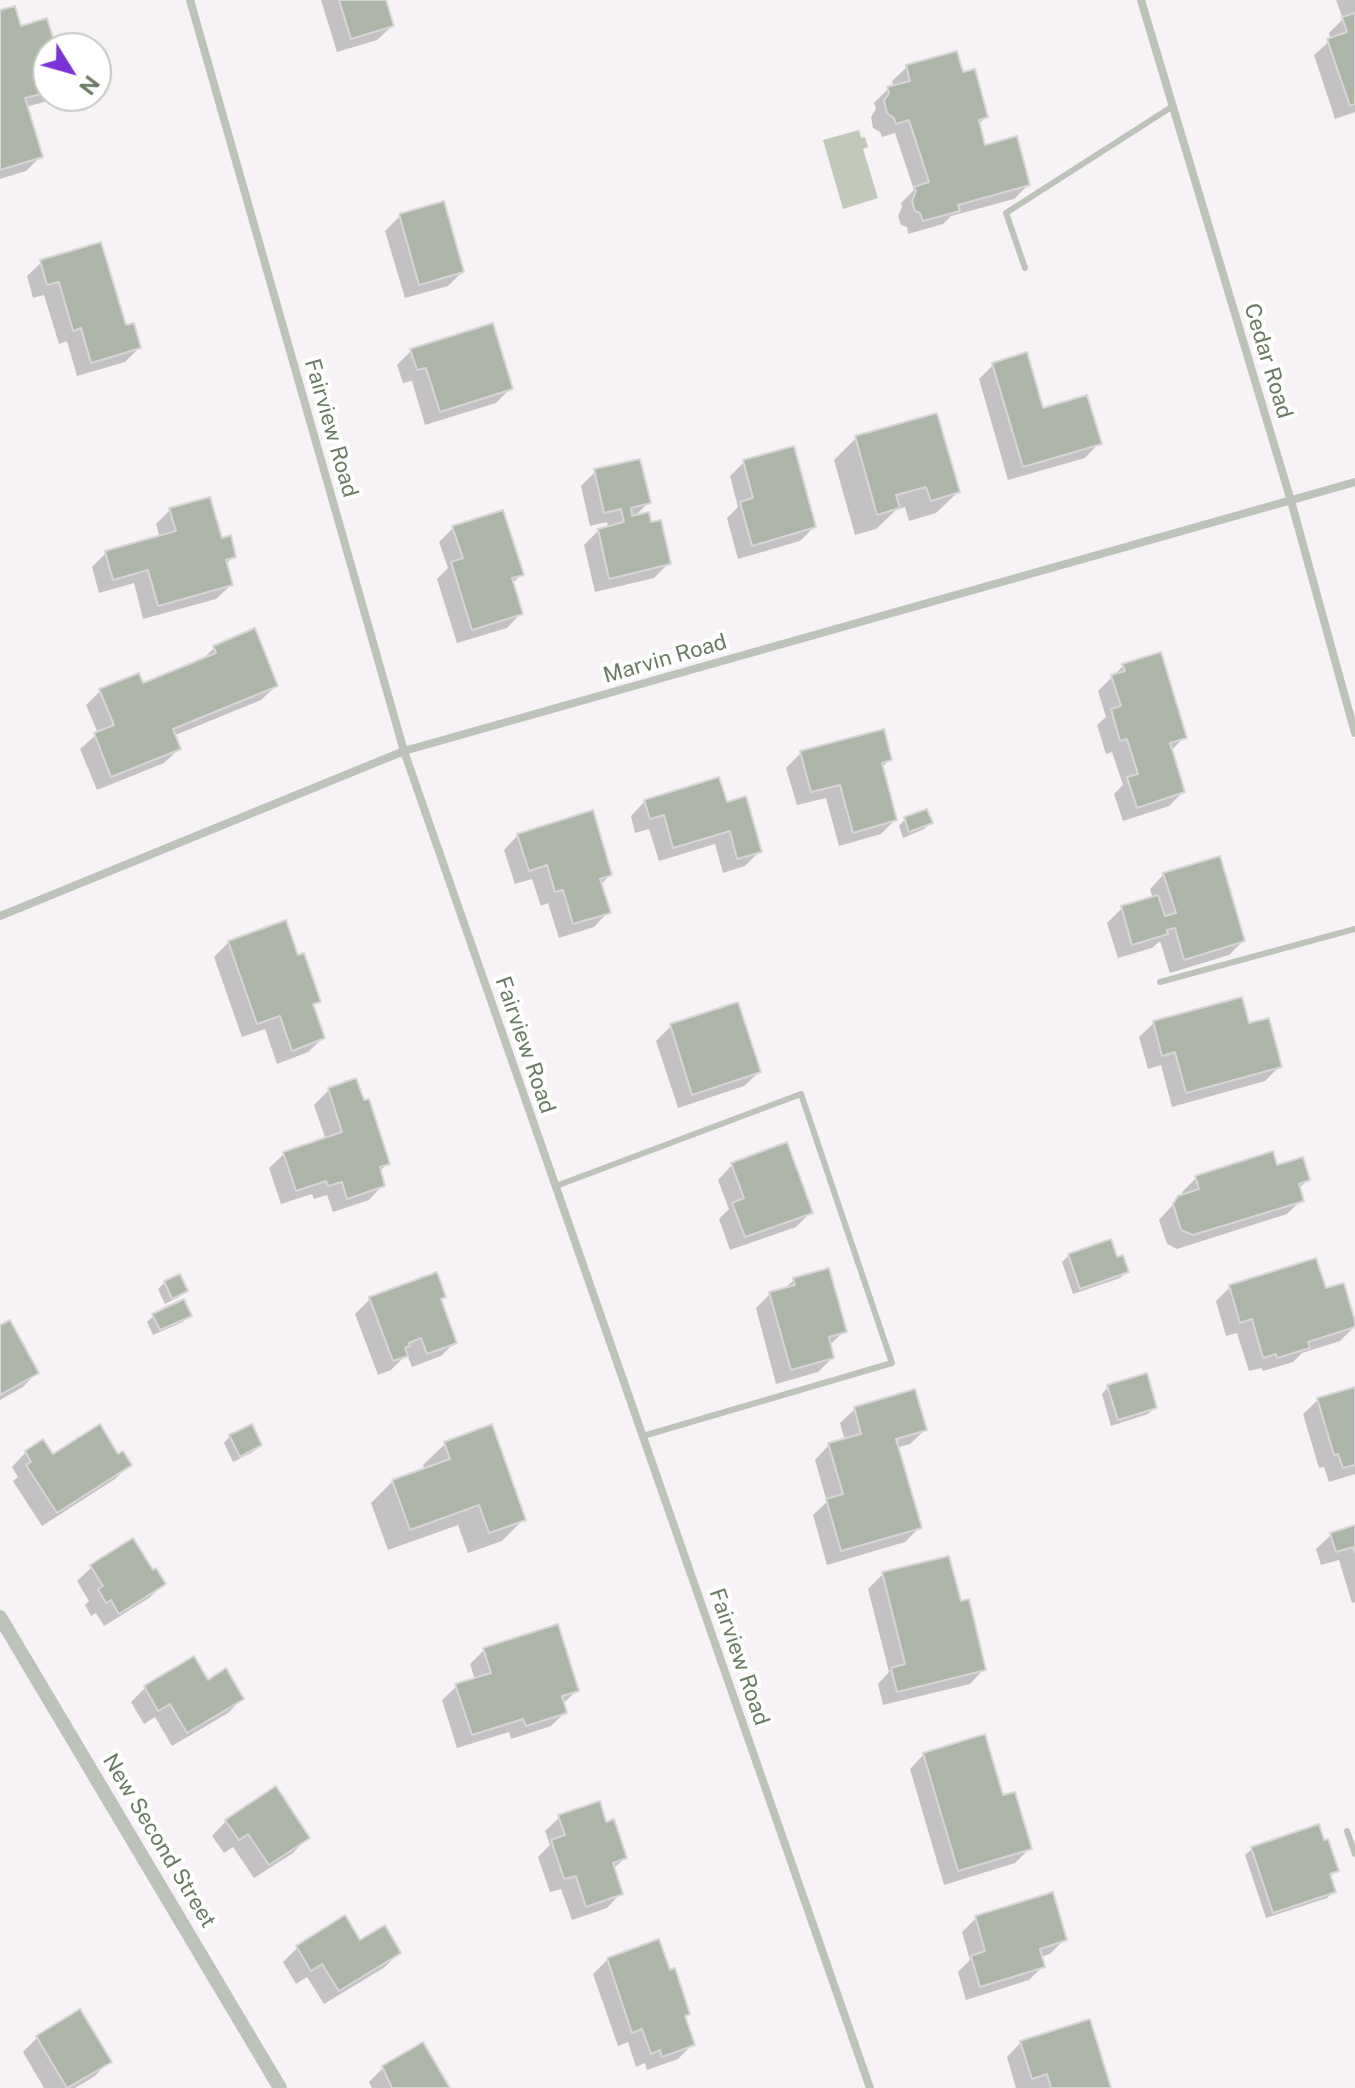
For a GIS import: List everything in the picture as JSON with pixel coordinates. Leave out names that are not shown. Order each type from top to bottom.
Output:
[{"type":"street","name":"Fairview Road","points":[[190,0],[404,751],[870,2088]]},
{"type":"street","name":"Cedar Road","points":[[1141,0],[1291,501],[1355,733]]},
{"type":"street","name":"Marvin Road","points":[[0,916],[404,751],[1355,482]]},
{"type":"street","name":"New Second Street","points":[[0,1617],[280,2088]]},
{"type":"lane","points":[[1025,268],[1006,213],[1173,106]]},
{"type":"lane","points":[[1160,982],[1355,929]]},
{"type":"lane","points":[[556,1186],[801,1094],[892,1363],[643,1436]]},
{"type":"lane","points":[[1347,1831],[1355,1854]]},
{"type":"shaded area","points":[[859,130],[868,147],[863,149],[878,198],[843,209],[823,140]]},
{"type":"building","points":[[339,0],[386,0],[394,26],[351,39]]},
{"type":"building","points":[[15,6],[21,26],[47,18],[51,32],[32,32],[32,96],[25,98],[43,157],[0,170],[0,10]]},
{"type":"building","points":[[1355,13],[1355,104],[1350,106],[1327,39],[1347,32],[1342,17]]},
{"type":"building","points":[[957,51],[963,72],[975,69],[988,117],[979,120],[985,145],[1017,136],[1030,185],[958,205],[960,211],[923,221],[912,201],[916,191],[914,187],[929,182],[909,120],[896,124],[887,113],[884,101],[889,93],[887,87],[910,81],[906,65]]},
{"type":"building","points":[[444,201],[464,272],[419,285],[399,214]]},
{"type":"building","points":[[101,242],[126,325],[134,323],[141,348],[91,363],[81,328],[73,331],[59,282],[47,285],[40,260]]},
{"type":"building","points":[[493,323],[513,389],[440,412],[426,368],[417,370],[410,349]]},
{"type":"building","points":[[1027,352],[1043,408],[1087,395],[1102,444],[1023,467],[992,363]]},
{"type":"building","points":[[937,413],[960,492],[931,501],[926,487],[896,495],[900,508],[877,515],[855,436]]},
{"type":"building","points":[[794,446],[816,527],[752,546],[740,502],[753,498],[743,460]]},
{"type":"building","points":[[640,459],[651,503],[631,508],[632,516],[649,512],[651,522],[661,520],[671,564],[609,579],[598,529],[624,522],[621,509],[604,513],[594,469]]},
{"type":"building","points":[[210,497],[222,538],[231,535],[236,557],[226,560],[233,585],[158,606],[148,570],[113,580],[105,551],[176,531],[169,508]]},
{"type":"building","points":[[503,510],[524,575],[512,578],[523,614],[472,630],[451,562],[463,558],[452,526]]},
{"type":"building","points":[[255,628],[278,686],[173,729],[181,749],[111,777],[94,733],[114,725],[99,689],[139,673],[143,683],[216,653],[213,646]]},
{"type":"building","points":[[1161,652],[1187,738],[1170,743],[1185,792],[1137,808],[1127,777],[1138,774],[1127,739],[1120,741],[1111,709],[1121,706],[1111,675],[1125,671],[1122,664]]},
{"type":"building","points":[[884,729],[892,760],[882,763],[897,820],[853,833],[840,785],[811,792],[800,751]]},
{"type":"building","points":[[719,777],[727,802],[746,796],[762,852],[737,859],[730,831],[673,848],[664,815],[650,819],[644,800]]},
{"type":"building","points":[[927,809],[933,823],[909,832],[904,817]]},
{"type":"building","points":[[593,810],[612,875],[600,879],[611,913],[573,924],[563,890],[555,892],[547,865],[529,871],[517,834]]},
{"type":"building","points":[[1220,856],[1245,941],[1184,960],[1175,928],[1167,930],[1168,934],[1132,945],[1121,906],[1158,895],[1165,916],[1176,913],[1163,873]]},
{"type":"building","points":[[286,920],[298,955],[304,953],[321,1002],[313,1004],[325,1038],[292,1051],[280,1016],[257,1024],[228,941]]},
{"type":"building","points":[[1242,997],[1249,1023],[1269,1018],[1282,1067],[1186,1093],[1175,1052],[1162,1056],[1153,1021]]},
{"type":"building","points":[[738,1002],[761,1072],[692,1095],[670,1024]]},
{"type":"building","points":[[356,1078],[364,1100],[369,1099],[390,1164],[380,1167],[385,1186],[347,1199],[342,1182],[328,1186],[326,1181],[296,1191],[283,1152],[342,1132],[328,1088]]},
{"type":"building","points":[[787,1142],[813,1213],[745,1237],[732,1203],[744,1198],[731,1163]]},
{"type":"building","points":[[1273,1151],[1277,1165],[1303,1157],[1310,1180],[1299,1184],[1304,1201],[1193,1235],[1181,1230],[1173,1204],[1178,1196],[1199,1189],[1195,1176]]},
{"type":"building","points":[[1111,1239],[1117,1257],[1123,1255],[1129,1272],[1080,1289],[1068,1254]]},
{"type":"building","points":[[1316,1258],[1326,1288],[1344,1283],[1355,1327],[1308,1342],[1310,1348],[1277,1358],[1276,1354],[1263,1358],[1252,1319],[1240,1323],[1229,1285]]},
{"type":"building","points":[[829,1268],[847,1332],[829,1337],[834,1358],[791,1370],[769,1292],[795,1285],[793,1278]]},
{"type":"building","points":[[437,1272],[446,1297],[441,1299],[457,1343],[427,1354],[421,1338],[405,1348],[408,1356],[393,1361],[369,1297]]},
{"type":"building","points":[[180,1274],[188,1291],[172,1299],[164,1281]]},
{"type":"building","points":[[184,1299],[192,1316],[160,1330],[152,1314]]},
{"type":"building","points":[[10,1320],[39,1373],[0,1395],[0,1325]]},
{"type":"building","points":[[1147,1373],[1157,1408],[1118,1420],[1107,1385]]},
{"type":"building","points":[[1355,1387],[1355,1465],[1343,1468],[1338,1454],[1334,1455],[1317,1398]]},
{"type":"building","points":[[915,1389],[927,1430],[896,1439],[922,1528],[841,1551],[826,1499],[843,1494],[828,1443],[861,1434],[854,1407]]},
{"type":"building","points":[[100,1424],[118,1454],[123,1451],[132,1465],[57,1513],[26,1465],[31,1462],[25,1451],[43,1439],[53,1454]]},
{"type":"building","points":[[252,1424],[262,1445],[240,1457],[229,1435]]},
{"type":"building","points":[[492,1424],[526,1520],[489,1533],[479,1505],[410,1530],[392,1480],[450,1459],[444,1442]]},
{"type":"building","points":[[1355,1525],[1355,1553],[1353,1547],[1336,1552],[1330,1533]]},
{"type":"building","points":[[133,1538],[153,1570],[156,1568],[166,1584],[119,1614],[111,1600],[106,1603],[98,1589],[103,1586],[90,1565]]},
{"type":"building","points":[[949,1556],[961,1601],[969,1599],[986,1670],[897,1692],[891,1668],[905,1664],[882,1572]]},
{"type":"building","points":[[558,1624],[579,1691],[562,1696],[567,1713],[526,1726],[523,1719],[472,1735],[455,1684],[491,1673],[483,1648]]},
{"type":"building","points":[[194,1656],[208,1680],[226,1668],[244,1699],[187,1733],[170,1704],[158,1711],[144,1686]]},
{"type":"building","points":[[985,1734],[1003,1795],[1015,1792],[1032,1849],[958,1871],[923,1753]]},
{"type":"building","points":[[276,1786],[310,1838],[269,1865],[248,1834],[239,1840],[225,1820]]},
{"type":"building","points":[[600,1801],[606,1822],[614,1819],[627,1858],[613,1863],[623,1894],[586,1907],[576,1876],[564,1879],[551,1840],[565,1835],[558,1815]]},
{"type":"building","points":[[1319,1824],[1324,1840],[1328,1839],[1339,1871],[1330,1874],[1336,1892],[1273,1913],[1251,1847]]},
{"type":"building","points":[[1053,1892],[1067,1940],[1040,1949],[1045,1967],[980,1987],[971,1956],[985,1951],[975,1916]]},
{"type":"building","points":[[345,1915],[360,1940],[385,1925],[401,1953],[339,1991],[322,1964],[311,1971],[296,1946]]},
{"type":"building","points":[[659,1939],[670,1970],[675,1968],[690,2014],[685,2016],[695,2045],[662,2057],[660,2050],[651,2054],[642,2029],[632,2033],[607,1958]]},
{"type":"building","points":[[80,2009],[112,2062],[67,2088],[36,2036]]},
{"type":"building","points":[[1090,2019],[1111,2088],[1051,2088],[1047,2074],[1032,2079],[1020,2041]]},
{"type":"building","points":[[423,2042],[450,2088],[392,2088],[382,2066]]}]
